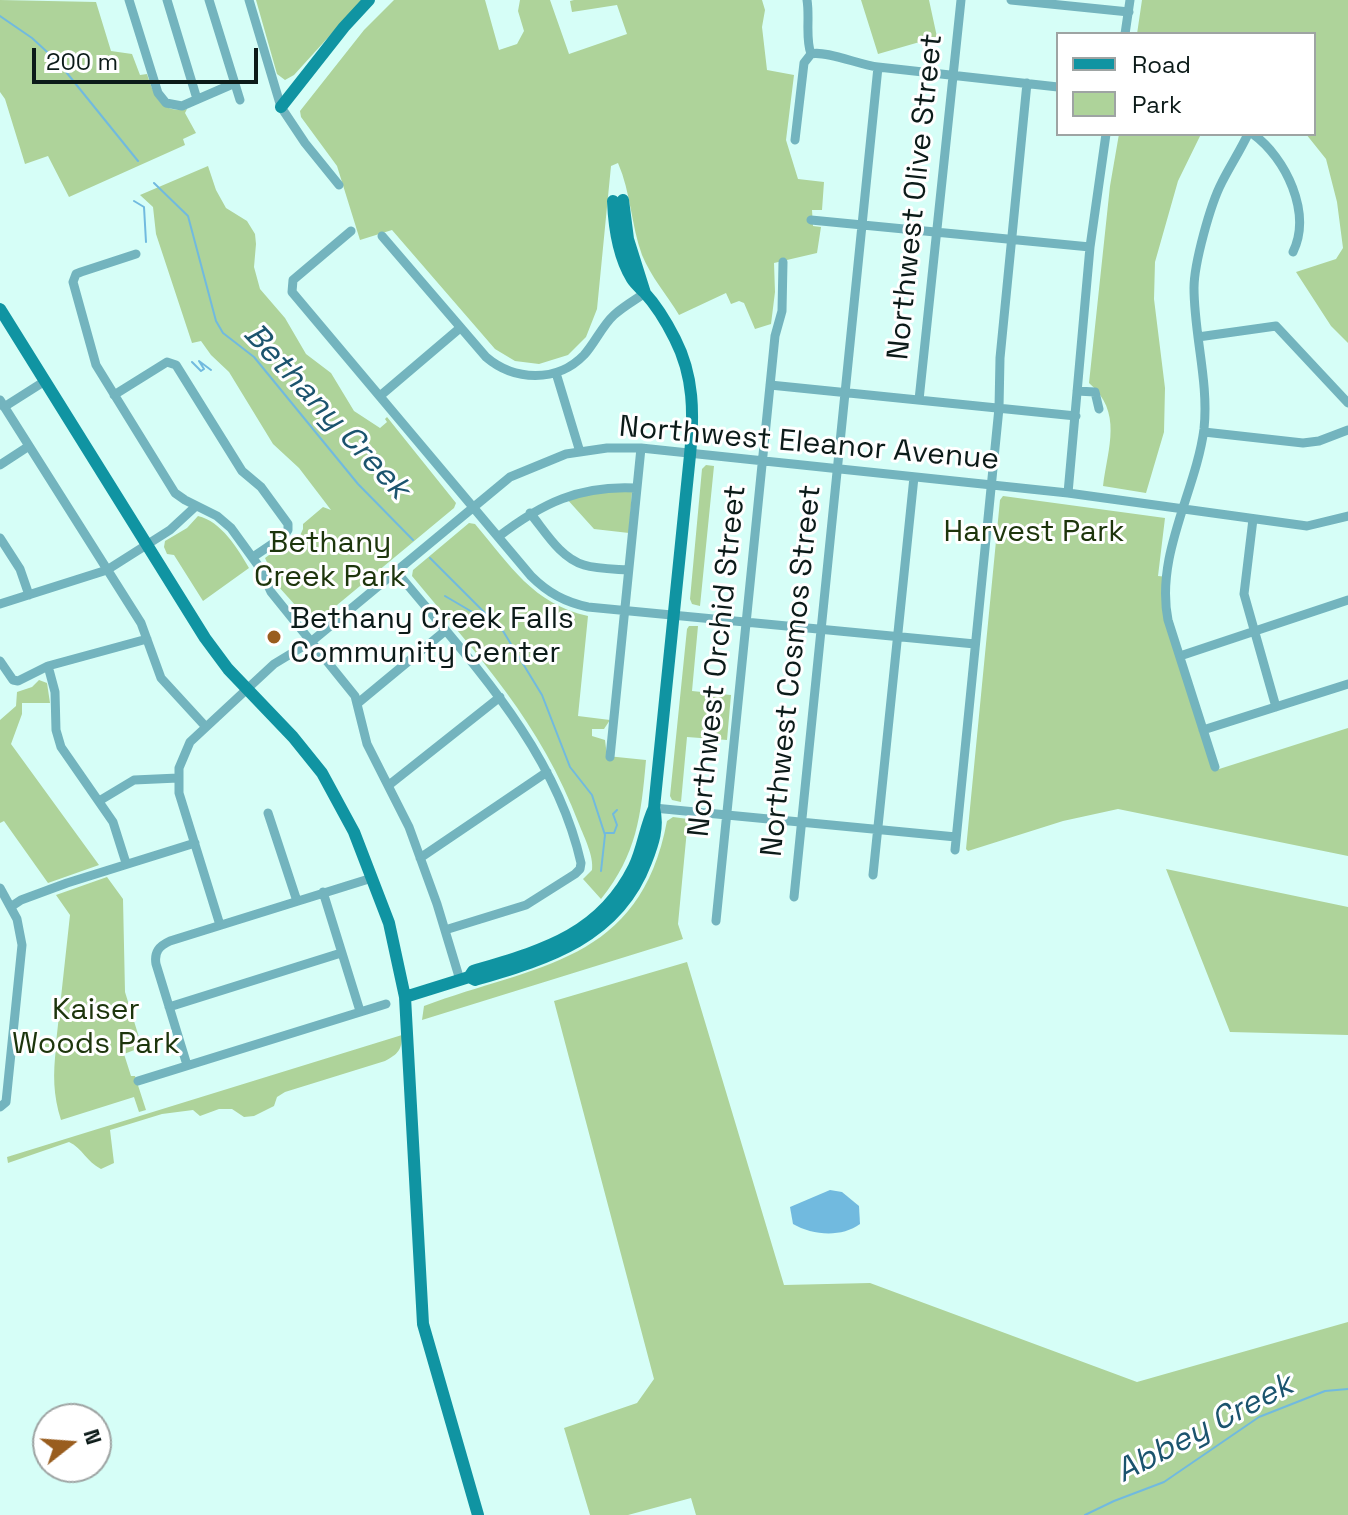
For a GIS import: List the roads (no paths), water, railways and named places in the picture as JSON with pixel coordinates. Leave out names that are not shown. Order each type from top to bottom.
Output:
[{"type":"street","points":[[129,0],[159,96],[173,106],[182,106],[235,83]]},
{"type":"street","points":[[167,0],[197,99]]},
{"type":"street","points":[[209,0],[240,100]]},
{"type":"street","points":[[249,0],[281,107],[339,185]]},
{"type":"street","points":[[281,107],[369,0]]},
{"type":"street","points":[[807,0],[810,17],[807,43],[811,54]]},
{"type":"street","name":"Northwest Olive Street","points":[[919,400],[961,0]]},
{"type":"street","points":[[1011,0],[1129,12]]},
{"type":"street","points":[[1125,32],[1130,0]]},
{"type":"street","points":[[795,140],[804,63],[811,54],[825,53],[849,62],[878,67],[1056,87]]},
{"type":"street","name":"Northwest Cosmos Street","points":[[794,897],[878,67]]},
{"type":"street","points":[[955,850],[999,408],[1000,358],[1027,83]]},
{"type":"street","points":[[1068,493],[1090,247],[1106,136]]},
{"type":"street","points":[[1215,767],[1168,620],[1167,577],[1204,432],[1204,386],[1194,295],[1196,261],[1219,188],[1249,136]]},
{"type":"street","points":[[1253,136],[1267,146],[1291,184],[1300,227],[1293,252]]},
{"type":"street","points":[[405,997],[465,978],[475,980],[551,956],[576,943],[602,924],[633,888],[655,835],[657,821],[654,808],[694,417],[690,380],[676,341],[645,293],[633,282],[623,257],[614,222],[618,200]]},
{"type":"street","points":[[811,220],[1090,247]]},
{"type":"street","points":[[351,231],[293,280],[291,289],[531,576],[561,599],[588,607],[975,644]]},
{"type":"street","points":[[382,236],[486,357],[503,368],[529,375],[556,373],[578,361],[612,317],[645,293]]},
{"type":"street","points":[[136,254],[76,274],[73,282],[96,365],[170,485],[185,500],[224,521],[253,557],[271,592],[347,683],[358,703],[367,744],[389,785],[420,858],[465,978]]},
{"type":"street","name":"Northwest Orchid Street","points":[[716,921],[775,334],[782,311],[783,262]]},
{"type":"street","points":[[0,309],[212,647],[322,773],[348,820],[372,878],[393,939],[405,997],[423,1324],[478,1515]]},
{"type":"street","points":[[1198,337],[1276,326],[1348,403]]},
{"type":"street","points":[[380,396],[460,328]]},
{"type":"street","points":[[114,395],[167,362],[176,365],[242,471],[261,487],[288,524],[284,536],[253,557]]},
{"type":"street","points":[[556,373],[580,452]]},
{"type":"street","points":[[45,381],[2,403],[141,623],[161,678],[206,727]]},
{"type":"street","points":[[770,385],[1076,416]]},
{"type":"street","points":[[1077,391],[1095,392],[1099,409]]},
{"type":"street","points":[[1204,432],[1303,443],[1319,441],[1348,430]]},
{"type":"street","points":[[0,465],[29,446]]},
{"type":"street","points":[[610,757],[641,448]]},
{"type":"street","name":"Northwest Eleanor Avenue","points":[[178,778],[185,750],[274,664],[312,641],[510,477],[552,459],[580,452],[641,448],[1068,493],[1307,526],[1348,516]]},
{"type":"street","points":[[873,875],[914,477]]},
{"type":"street","points":[[498,537],[530,513],[575,494],[600,489],[636,488]]},
{"type":"street","points":[[0,604],[107,570],[170,530],[196,506]]},
{"type":"street","points":[[530,513],[575,562],[628,570]]},
{"type":"street","points":[[1253,519],[1244,594],[1276,707]]},
{"type":"street","points":[[0,538],[20,569],[29,595]]},
{"type":"street","points":[[396,571],[500,697],[527,736],[547,772],[580,858],[580,869],[526,905],[445,930]]},
{"type":"street","points":[[1180,656],[1348,600]]},
{"type":"street","points":[[358,703],[445,631]]},
{"type":"street","points":[[0,661],[15,681],[48,666],[147,639]]},
{"type":"street","points":[[48,666],[55,692],[56,730],[61,747],[116,828],[126,863]]},
{"type":"street","points":[[1203,730],[1348,684]]},
{"type":"street","points":[[389,785],[500,697]]},
{"type":"street","points":[[420,858],[547,772]]},
{"type":"street","points":[[99,801],[134,780],[178,778],[179,793],[220,925]]},
{"type":"street","points":[[654,808],[956,837]]},
{"type":"street","points":[[268,813],[297,901]]},
{"type":"street","points":[[12,906],[36,894],[126,863],[195,843]]},
{"type":"street","points":[[187,1065],[156,964],[156,952],[160,947],[170,941],[372,878]]},
{"type":"street","points":[[0,888],[12,906],[20,933],[23,961],[3,1105]]},
{"type":"street","points":[[323,892],[360,1011]]},
{"type":"street","points":[[169,1007],[341,953]]},
{"type":"street","points":[[138,1081],[386,1004]]},
{"type":"street","points":[[0,1040],[14,1042]]},
{"type":"water","points":[[830,1190],[842,1192],[859,1206],[860,1224],[844,1231],[826,1233],[809,1231],[793,1224],[790,1207]]},
{"type":"waterway","name":"Bethany Creek","points":[[0,16],[32,38],[58,62],[138,161]]},
{"type":"waterway","name":"Bethany Creek","points":[[154,183],[188,216],[216,321],[223,333],[254,357],[358,484],[413,540]]},
{"type":"waterway","points":[[134,201],[144,207],[146,242]]},
{"type":"waterway","points":[[192,362],[201,371],[204,369],[199,361],[211,370]]},
{"type":"waterway","name":"Bethany Creek","points":[[430,558],[503,631],[542,695],[570,767],[592,795],[605,835],[601,871]]},
{"type":"waterway","points":[[445,596],[474,613],[485,615]]},
{"type":"waterway","points":[[606,833],[614,833],[617,825],[613,814],[617,810]]},
{"type":"waterway","name":"Abbey Creek","points":[[1085,1515],[1164,1482],[1259,1417],[1325,1391],[1348,1389]]},
{"type":"place","name":"Bethany Creek Falls Community Center","points":[[274,637]]},
{"type":"park label","name":"Harvest Park","points":[[1034,533]]},
{"type":"park label","name":"Bethany Creek Park","points":[[330,561]]},
{"type":"park label","name":"Kaiser Woods Park","points":[[96,1028]]}]
